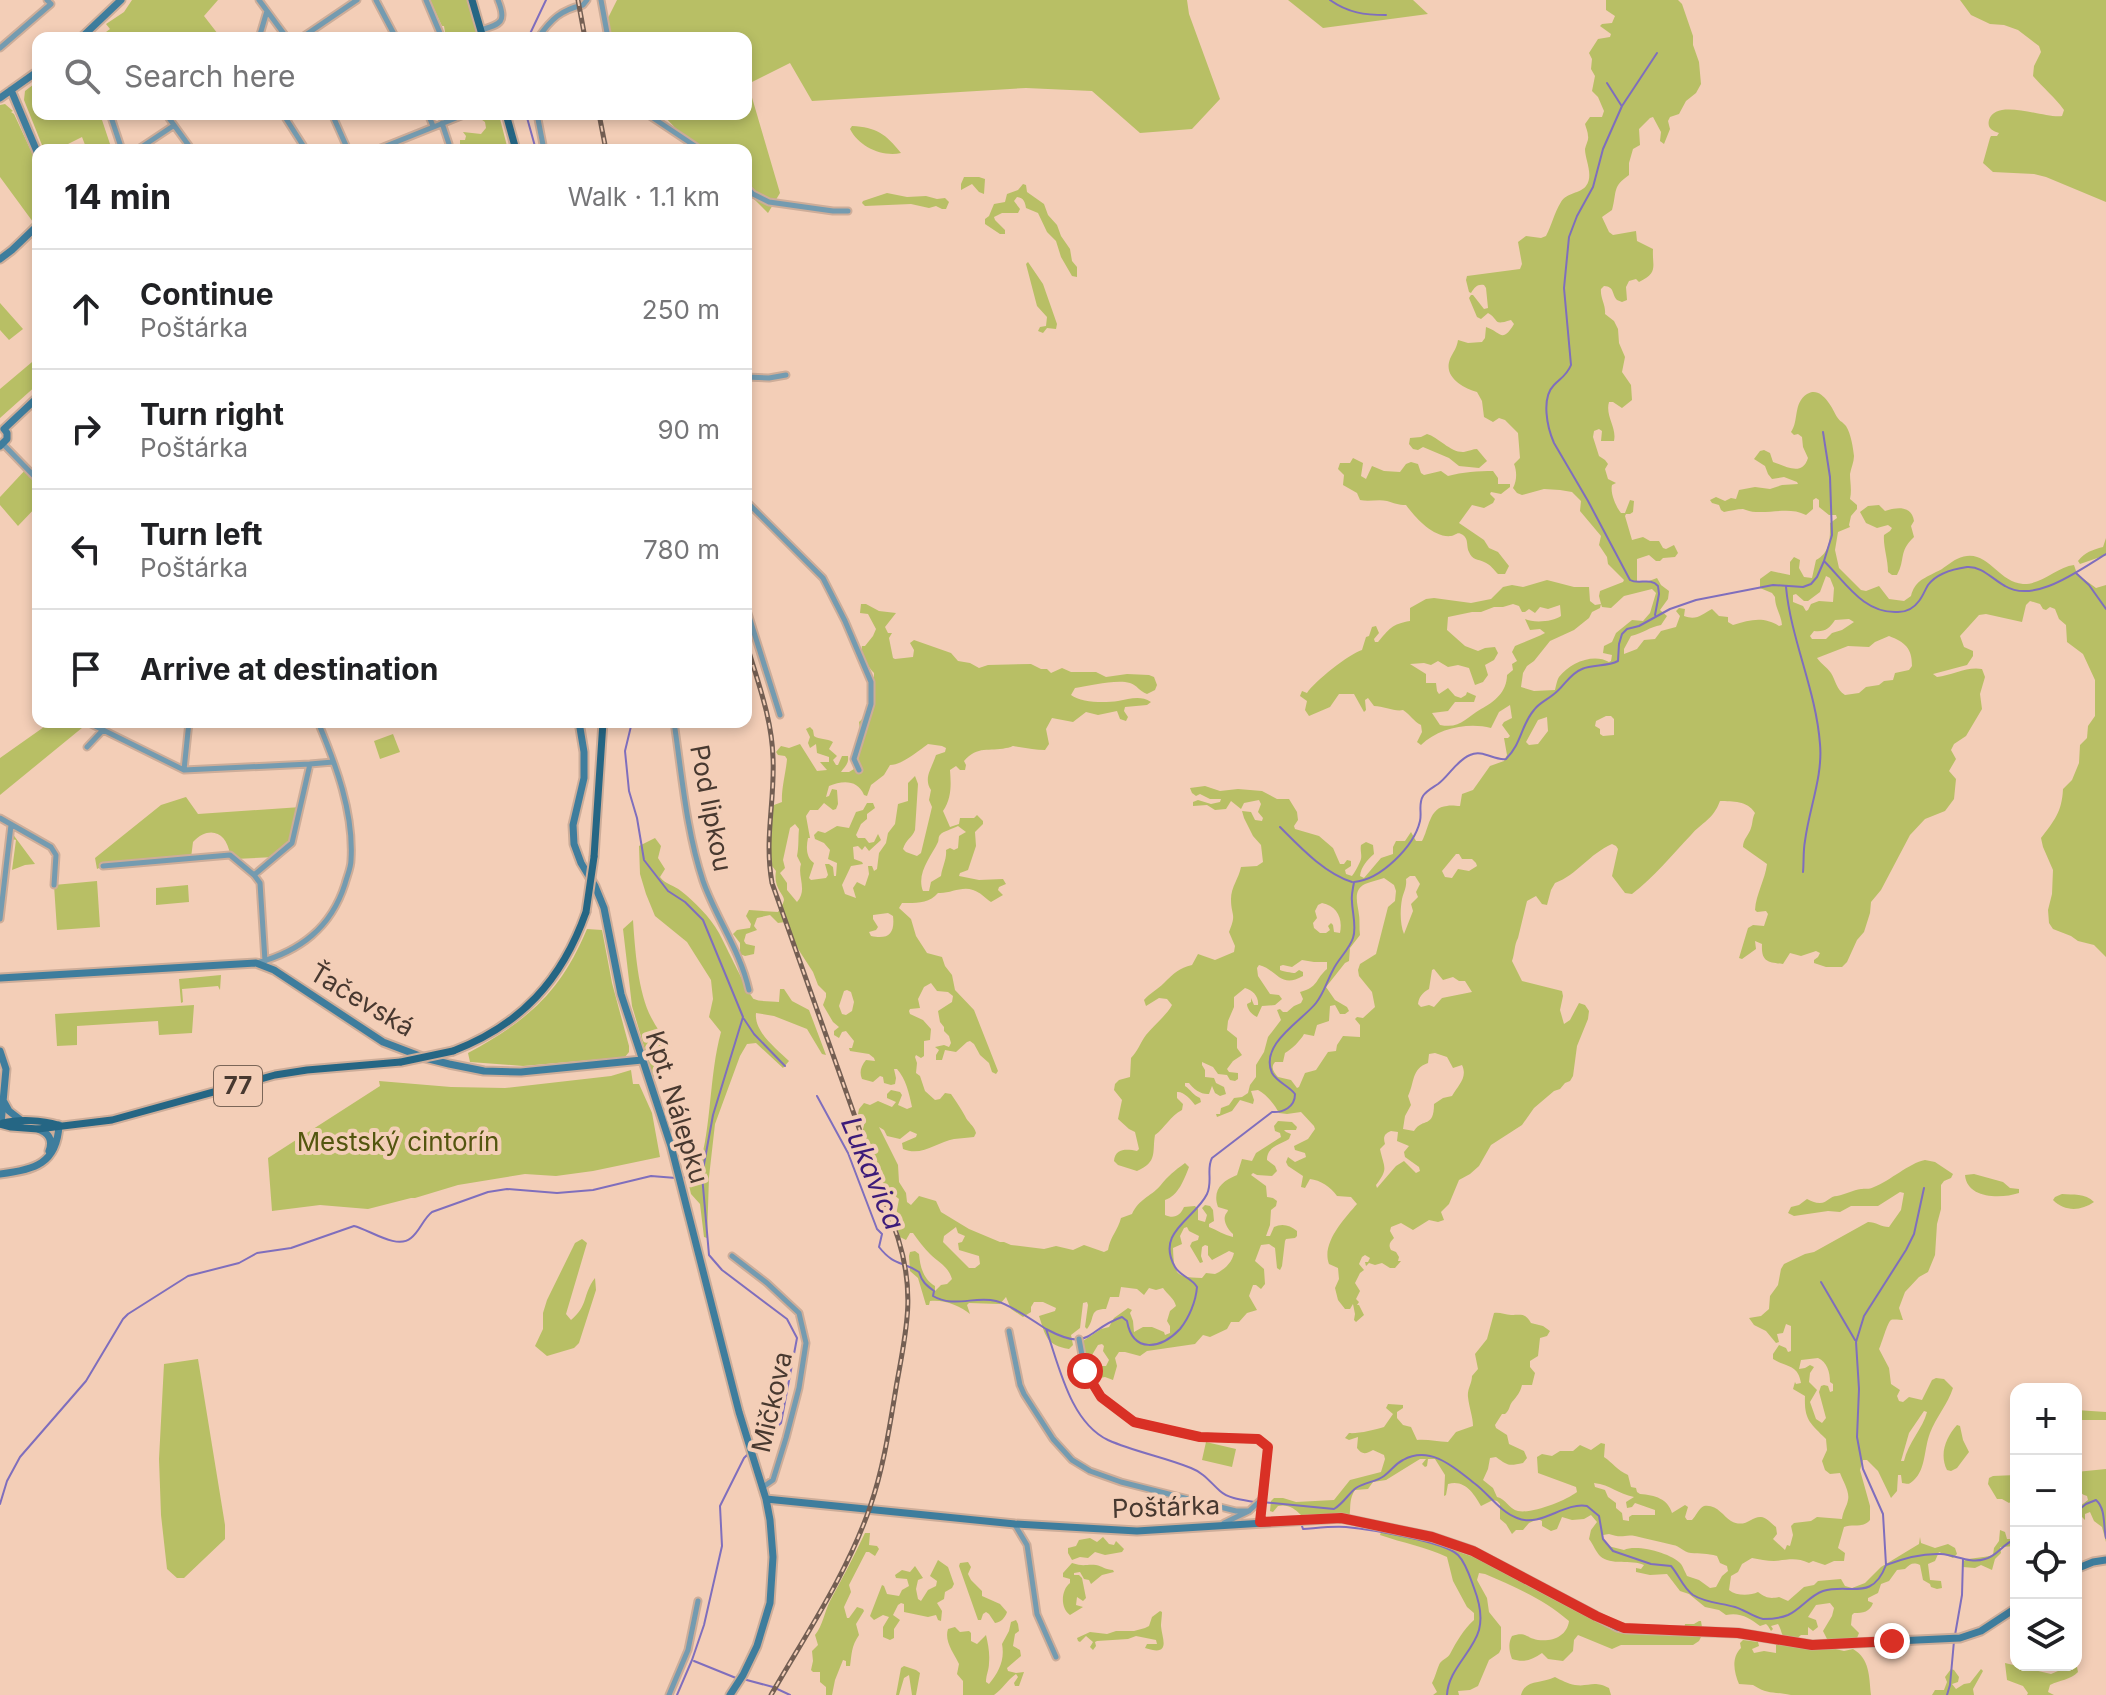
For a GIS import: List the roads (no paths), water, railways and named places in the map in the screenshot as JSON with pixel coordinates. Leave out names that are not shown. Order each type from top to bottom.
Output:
[{"type":"main road","points":[[472,0],[481,32]]},
{"type":"main road","points":[[508,120],[514,144]]},
{"type":"main road","name":"77","points":[[0,1124],[38,1129],[130,1116],[275,1075],[401,1062],[453,1051],[488,1036],[527,1007],[561,967],[586,912],[594,857],[604,728]]},
{"type":"main road","name":"77","points":[[0,1124],[11,1121],[59,1125]]},
{"type":"street","points":[[87,32],[121,0]]},
{"type":"street","points":[[259,0],[283,32]]},
{"type":"street","points":[[310,32],[357,0]]},
{"type":"street","points":[[376,0],[393,32]]},
{"type":"street","points":[[426,0],[439,32]]},
{"type":"street","points":[[486,32],[502,19],[498,0]]},
{"type":"street","points":[[543,32],[559,14],[583,5],[587,0]]},
{"type":"street","points":[[601,0],[607,32]]},
{"type":"street","points":[[0,48],[49,2]]},
{"type":"street","points":[[261,32],[267,11]]},
{"type":"street","points":[[0,98],[32,75]]},
{"type":"street","points":[[11,90],[34,144]]},
{"type":"street","points":[[112,120],[120,144]]},
{"type":"street","points":[[170,120],[187,144]]},
{"type":"street","points":[[287,120],[302,144]]},
{"type":"street","points":[[335,120],[345,144]]},
{"type":"street","points":[[430,120],[433,126]]},
{"type":"street","points":[[390,144],[449,120]]},
{"type":"street","points":[[538,120],[543,144]]},
{"type":"street","points":[[656,120],[692,144]]},
{"type":"street","points":[[442,123],[449,144]]},
{"type":"street","points":[[146,144],[173,126]]},
{"type":"street","points":[[752,193],[769,202],[848,211]]},
{"type":"street","points":[[0,259],[32,230]]},
{"type":"street","points":[[752,377],[786,375]]},
{"type":"street","points":[[32,402],[2,428],[7,436],[2,445],[32,474]]},
{"type":"street","points":[[752,507],[823,578],[871,682],[871,704],[854,759],[859,770]]},
{"type":"street","points":[[752,626],[780,715]]},
{"type":"street","points":[[99,728],[184,770],[333,762]]},
{"type":"street","points":[[184,770],[188,728]]},
{"type":"street","name":"Ťačevská","points":[[0,978],[256,963],[306,940],[328,921],[342,893],[351,862],[348,815],[340,781],[320,728]]},
{"type":"street","name":"Kpt. Nálepku","points":[[581,728],[584,778],[573,825],[574,844],[599,896],[607,921],[621,994],[677,1168],[766,1499]]},
{"type":"street","name":"Pod lipkou","points":[[675,728],[691,831],[702,876],[742,964],[749,990]]},
{"type":"street","points":[[87,747],[103,730]]},
{"type":"street","points":[[254,875],[292,843],[310,764]]},
{"type":"street","points":[[0,818],[51,847],[56,855],[54,885]]},
{"type":"street","points":[[0,919],[11,825]]},
{"type":"street","points":[[103,866],[230,855],[260,883],[265,961]]},
{"type":"street","name":"Ťačevská","points":[[256,963],[274,970],[383,1042],[437,1061],[484,1071],[521,1072],[642,1060]]},
{"type":"street","points":[[0,1051],[6,1066],[0,1124]]},
{"type":"street","points":[[2,1097],[9,1111],[23,1122]]},
{"type":"street","points":[[0,1174],[30,1169],[46,1160],[56,1146],[59,1125]]},
{"type":"street","points":[[38,1129],[46,1132],[51,1141],[46,1160]]},
{"type":"street","name":"Mičkova","points":[[732,1256],[799,1313],[806,1343],[799,1388],[786,1438],[773,1480],[763,1487]]},
{"type":"street","name":"Poštárka","points":[[1009,1331],[1024,1394],[1053,1439],[1072,1460],[1090,1471],[1121,1482],[1236,1511],[1249,1511]]},
{"type":"street","points":[[1079,1339],[1085,1371],[1101,1397],[1134,1422],[1200,1437],[1258,1439],[1268,1447],[1260,1522]]},
{"type":"street","points":[[730,1695],[757,1646],[770,1603],[773,1557],[766,1499]]},
{"type":"street","name":"Poštárka","points":[[766,1499],[1015,1524],[1137,1531],[1341,1518],[1432,1537],[1473,1551],[1627,1629],[1738,1633],[1812,1645],[1960,1638],[1981,1631],[2010,1612]]},
{"type":"street","points":[[1216,1527],[1249,1511],[1262,1499]]},
{"type":"street","points":[[1015,1524],[1027,1545],[1037,1614],[1056,1657]]},
{"type":"street","points":[[2082,1567],[2106,1560]]},
{"type":"street","points":[[669,1695],[688,1650],[698,1601]]},
{"type":"waterway","points":[[531,32],[546,0]]},
{"type":"waterway","points":[[1330,0],[1357,12],[1386,15]]},
{"type":"waterway","points":[[1655,615],[1658,586],[1652,582],[1630,580],[1554,443],[1546,405],[1550,391],[1571,365],[1564,288],[1569,237],[1593,187],[1603,149],[1622,106],[1657,53]]},
{"type":"waterway","points":[[1607,83],[1621,105]]},
{"type":"waterway","points":[[528,120],[534,144]]},
{"type":"waterway","points":[[1823,432],[1830,477],[1832,535],[1824,561]]},
{"type":"waterway","points":[[1046,1329],[1061,1336],[1080,1339],[1122,1317],[1135,1339],[1149,1345],[1165,1341],[1180,1329],[1192,1309],[1197,1287],[1175,1267],[1170,1255],[1173,1235],[1207,1194],[1212,1158],[1272,1112],[1291,1106],[1295,1094],[1272,1073],[1272,1052],[1284,1034],[1316,1003],[1351,942],[1355,929],[1354,882],[1385,869],[1403,851],[1417,831],[1423,796],[1461,761],[1475,754],[1506,759],[1538,705],[1558,691],[1577,671],[1618,661],[1619,644],[1627,629],[1696,600],[1773,585],[1803,587],[1817,577],[1824,561],[1865,603],[1898,612],[1915,606],[1928,585],[1951,570],[1972,567],[2005,586],[2030,591],[2057,583],[2106,554]]},
{"type":"waterway","points":[[2076,573],[2106,609]]},
{"type":"waterway","points":[[1786,587],[1814,704],[1820,744],[1819,768],[1804,845],[1803,872]]},
{"type":"waterway","points":[[631,728],[625,751],[629,791],[644,860],[668,891],[703,920],[743,1017],[713,1115],[702,1175],[709,1255],[722,1270],[787,1319],[797,1338],[781,1423],[755,1448]]},
{"type":"waterway","points":[[1280,827],[1322,866],[1352,882]]},
{"type":"waterway","name":"Lukavica","points":[[744,1019],[785,1066]]},
{"type":"waterway","name":"Lukavica","points":[[817,1096],[848,1153],[877,1229],[882,1234],[879,1247],[884,1253],[919,1272],[934,1291],[933,1296],[956,1302],[996,1301],[1046,1329],[1075,1406],[1095,1432],[1118,1444],[1196,1470],[1228,1496],[1255,1502]]},
{"type":"waterway","points":[[682,1178],[702,1175]]},
{"type":"waterway","points":[[0,1504],[7,1481],[20,1457],[86,1381],[123,1319],[188,1276],[239,1263],[257,1253],[291,1248],[354,1226],[391,1241],[405,1241],[414,1235],[432,1212],[488,1192],[507,1189],[557,1193],[593,1190],[651,1176],[676,1178]]},
{"type":"waterway","points":[[1886,1565],[1883,1514],[1863,1469],[1857,1437],[1859,1389],[1856,1342],[1864,1316],[1914,1234],[1924,1188]]},
{"type":"waterway","points":[[1821,1282],[1855,1340]]},
{"type":"waterway","points":[[677,1695],[704,1625],[722,1546],[720,1506],[750,1452]]},
{"type":"waterway","name":"Lukavica","points":[[1261,1502],[1334,1509],[1356,1488],[1381,1478],[1403,1460],[1413,1456],[1432,1456],[1458,1471],[1517,1518],[1535,1520],[1569,1508],[1587,1506],[1599,1516],[1603,1539],[1613,1551],[1651,1564],[1671,1566],[1693,1595],[1763,1619],[1788,1615],[1823,1591],[1859,1589],[1874,1584],[1886,1565],[1900,1560],[1934,1554],[1979,1560],[1994,1555],[2010,1542]]},
{"type":"waterway","name":"Lukavica","points":[[2082,1507],[2096,1500],[2103,1513],[2106,1538]]},
{"type":"waterway","points":[[1301,1523],[1303,1529],[1346,1527],[1405,1536],[1438,1545],[1461,1558],[1477,1598],[1480,1624],[1476,1638],[1452,1677],[1447,1695]]},
{"type":"waterway","points":[[1955,1635],[1962,1595],[1963,1559]]},
{"type":"waterway","points":[[1947,1695],[1954,1641]]},
{"type":"waterway","points":[[694,1661],[736,1678]]},
{"type":"waterway","points":[[743,1679],[790,1695]]},
{"type":"railway","points":[[578,0],[584,32]]},
{"type":"railway","points":[[600,120],[605,144]]},
{"type":"railway","points":[[752,662],[772,743],[769,851],[772,883],[898,1238],[908,1293],[906,1327],[889,1429],[870,1507],[838,1580],[771,1695]]},
{"type":"park label","name":"Mestský cintorín","points":[[398,1142]]}]
